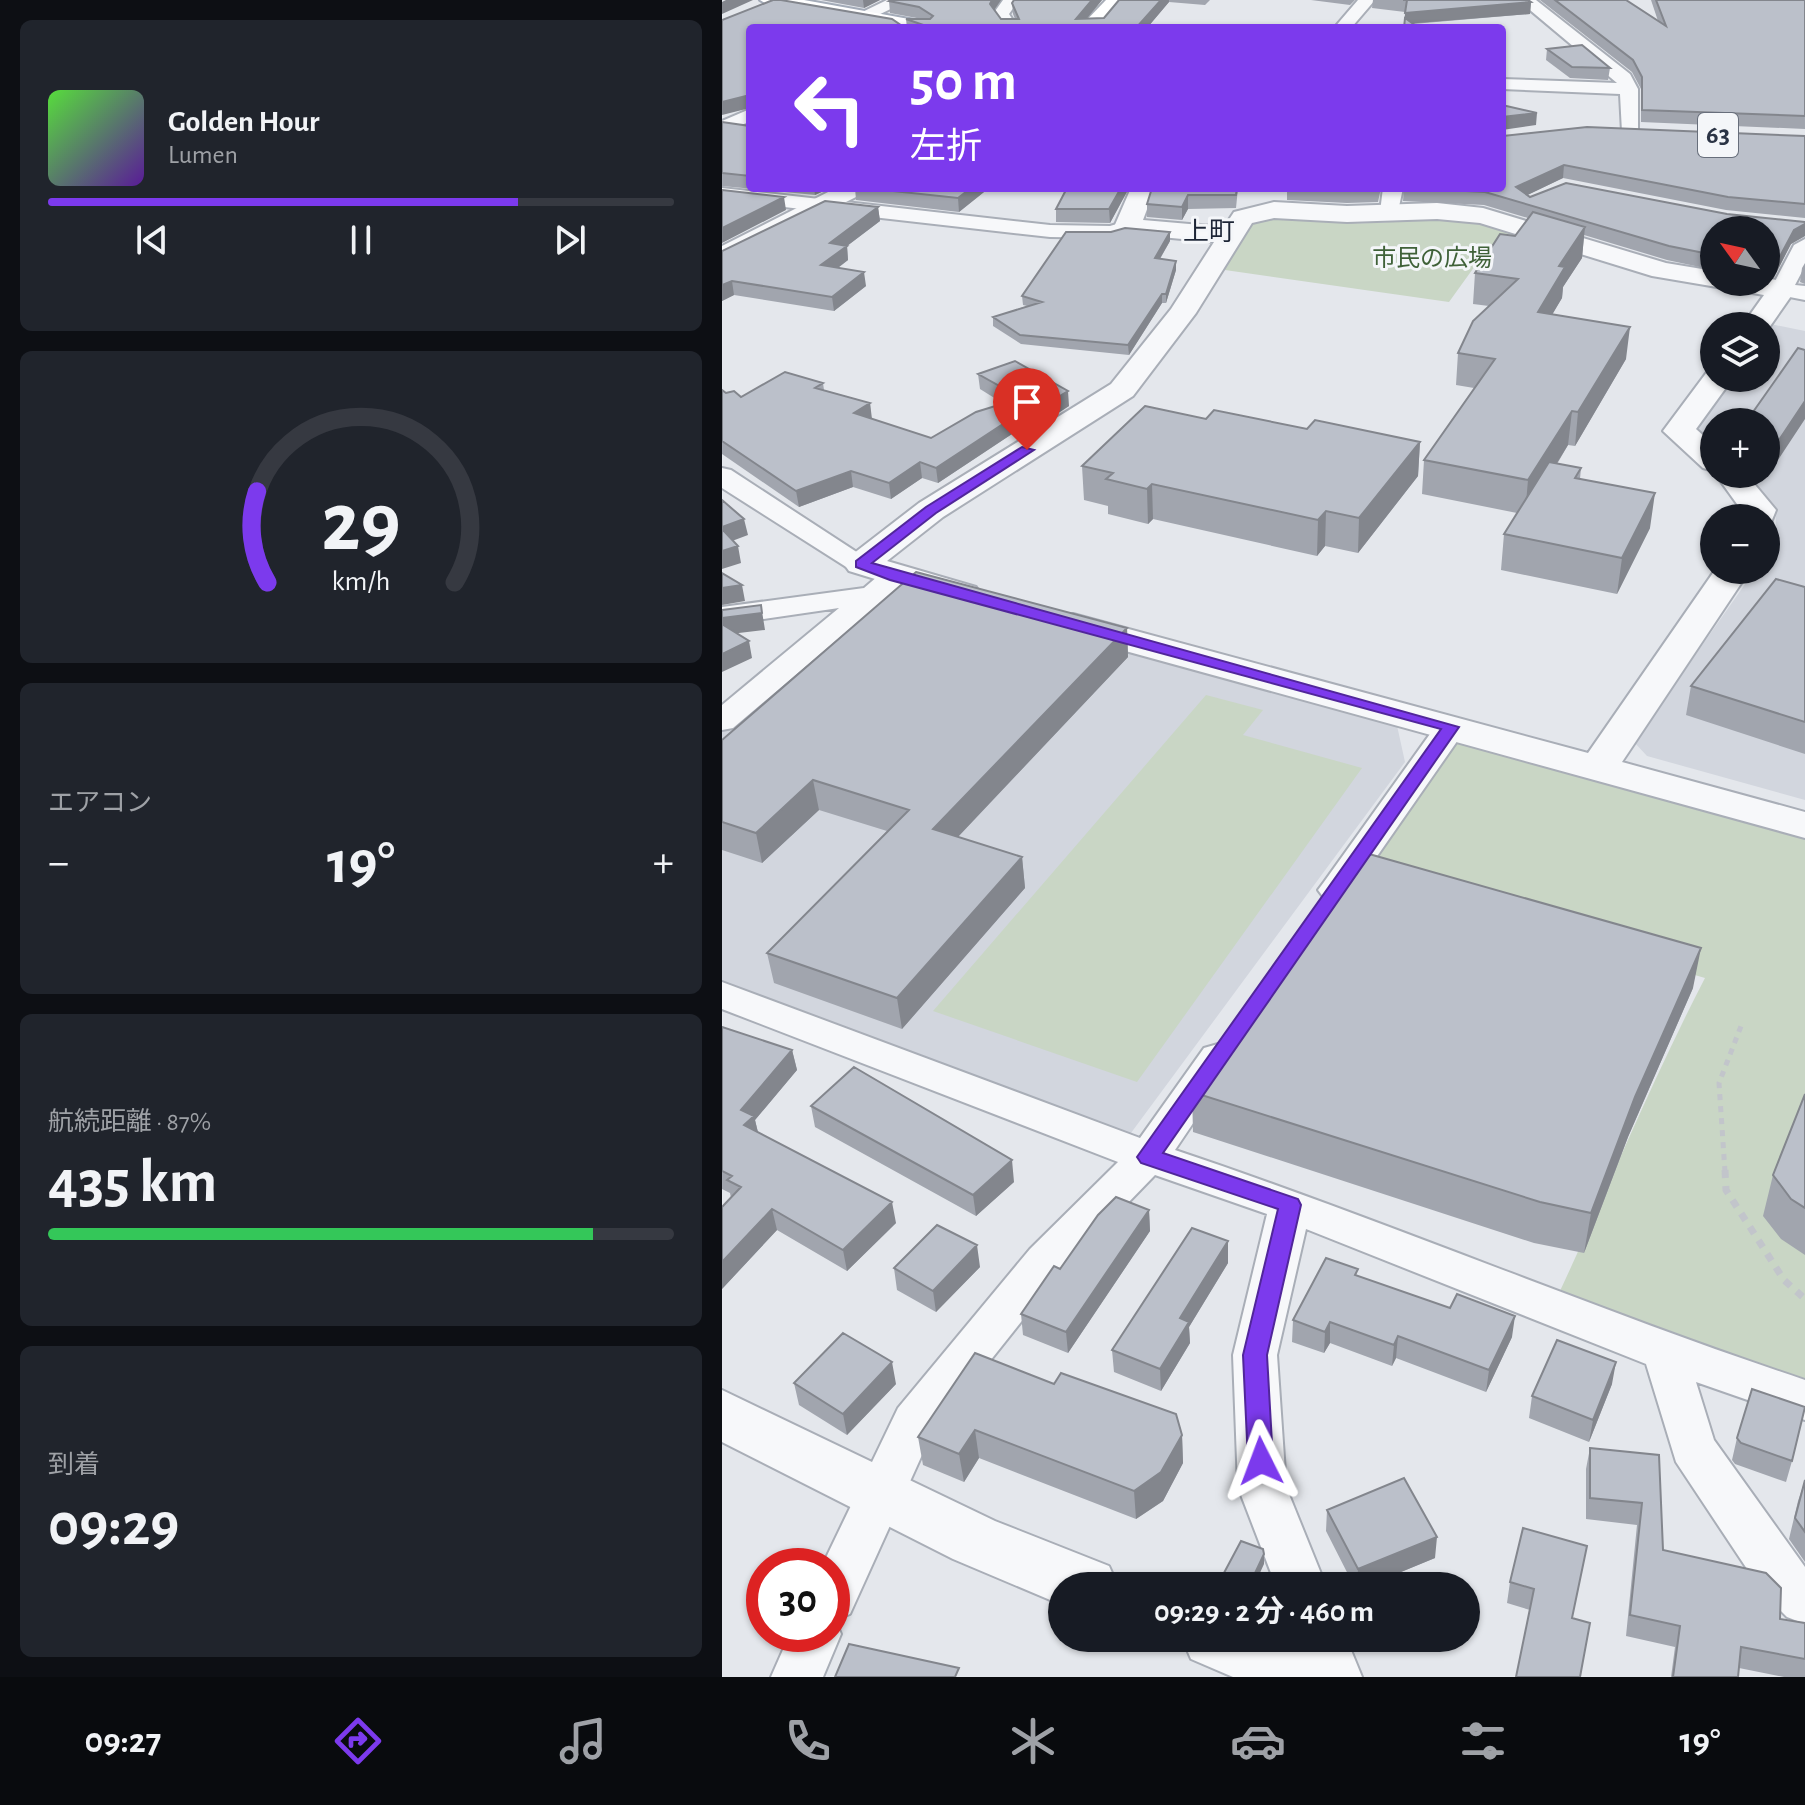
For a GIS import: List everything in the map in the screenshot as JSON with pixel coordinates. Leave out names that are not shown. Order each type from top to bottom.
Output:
[{"type":"main road","points":[[1094,24],[1118,0]]},
{"type":"main road","points":[[778,1],[898,24]]},
{"type":"main road","name":"63","points":[[1601,131],[1663,133]]},
{"type":"street","points":[[860,17],[901,0]]},
{"type":"street","points":[[1007,24],[1001,14],[1011,0]]},
{"type":"street","points":[[1346,24],[1367,0]]},
{"type":"street","points":[[1526,0],[1624,78],[1629,89],[1631,132]]},
{"type":"street","points":[[750,13],[778,1]]},
{"type":"street","points":[[1506,84],[1629,89]]},
{"type":"street","points":[[724,126],[746,117]]},
{"type":"street","points":[[724,126],[746,129]]},
{"type":"street","points":[[722,256],[847,192]]},
{"type":"street","points":[[1127,227],[1141,192]]},
{"type":"street","points":[[722,194],[1050,231],[1111,232],[1127,227],[1230,235]]},
{"type":"street","points":[[722,721],[876,578],[931,510],[1122,390],[1182,313],[1243,217],[1274,210],[1391,200],[1437,211],[1483,216],[1662,270],[1700,277]]},
{"type":"street","points":[[1771,312],[1794,291],[1805,245]]},
{"type":"street","points":[[1700,449],[1679,431],[1708,392]]},
{"type":"street","points":[[722,476],[876,578],[1019,610],[1599,766],[1805,825]]},
{"type":"street","points":[[1741,488],[1754,504]]},
{"type":"street","points":[[722,616],[876,578]]},
{"type":"street","points":[[1599,766],[1723,584]]},
{"type":"street","points":[[1321,912],[1451,727]]},
{"type":"street","points":[[722,995],[1148,1157],[1290,1205],[1665,1352],[1805,1400]]},
{"type":"street","points":[[850,1557],[914,1422],[1045,1261],[1148,1157],[1239,1028]]},
{"type":"street","points":[[1290,1205],[1255,1355],[1262,1487],[1295,1572]]},
{"type":"street","points":[[1665,1352],[1693,1448],[1781,1577],[1805,1601]]},
{"type":"street","points":[[722,1414],[974,1540],[1053,1572]]},
{"type":"street","points":[[797,1677],[808,1652]]},
{"type":"street","points":[[1247,1652],[1307,1677]]},
{"type":"street","points":[[1326,1652],[1336,1677]]},
{"type":"path","points":[[1743,1021],[1719,1083],[1726,1190],[1784,1280],[1805,1299]]},
{"type":"shaded area","points":[[1780,326],[1805,331],[1805,800],[1647,756],[1634,742],[1745,584],[1780,584],[1780,504],[1771,504],[1754,488],[1780,488],[1780,408],[1702,408],[1714,392],[1780,392]]},
{"type":"shaded area","points":[[1700,411],[1700,442],[1687,429]]},
{"type":"shaded area","points":[[894,585],[1396,721],[1405,762],[1128,1137],[722,990],[722,730]]},
{"type":"green space","name":"市民の広場","points":[[1265,218],[1353,223],[1455,220],[1495,226],[1514,234],[1491,261],[1480,259],[1449,302],[1218,269],[1251,221]]},
{"type":"green space","points":[[1206,695],[1263,710],[1243,735],[1362,768],[1137,1082],[933,1011]]},
{"type":"green space","points":[[1451,727],[1805,825],[1805,1398],[1552,1308],[1705,978],[1348,873]]},
{"type":"building","points":[[773,0],[781,0],[892,19],[899,24],[746,24],[746,96],[722,102],[722,20]]},
{"type":"building","points":[[992,0],[990,4],[1001,19],[1019,19],[1012,3],[1014,0],[1092,0],[1076,19],[1104,18],[1119,0],[1161,0],[1140,24],[920,24],[906,19],[930,19],[933,16],[919,7],[889,1]]},
{"type":"building","points":[[1407,0],[1528,0],[1531,2],[1405,13]]},
{"type":"building","points":[[1555,0],[1626,0],[1666,26],[1656,0],[1805,0],[1805,116],[1642,110],[1642,77],[1633,60]]},
{"type":"building","points":[[1582,45],[1610,68],[1572,67],[1547,49]]},
{"type":"building","points":[[1506,106],[1537,113],[1506,117]]},
{"type":"building","points":[[722,122],[746,125],[746,176],[722,173]]},
{"type":"building","points":[[1587,127],[1805,136],[1805,204],[1728,197],[1564,165],[1516,187],[1530,197],[1566,183],[1746,216],[1700,216],[1700,252],[1485,192],[1506,192],[1506,136]]},
{"type":"building","points":[[722,190],[784,197],[722,228]]},
{"type":"building","points":[[902,192],[966,192],[958,198]]},
{"type":"building","points":[[1065,192],[1119,192],[1109,209],[1056,209]]},
{"type":"building","points":[[1151,192],[1236,192],[1236,195],[1188,195],[1182,207],[1147,204]]},
{"type":"building","points":[[825,201],[878,207],[830,243],[847,246],[821,265],[864,272],[832,297],[732,281],[722,285],[722,251]]},
{"type":"building","points":[[1533,212],[1585,227],[1559,266],[1565,267],[1538,312],[1630,327],[1578,412],[1572,411],[1528,480],[1424,460],[1495,359],[1458,353],[1473,321],[1518,279],[1475,273],[1500,234],[1515,236]]},
{"type":"building","points":[[1780,219],[1805,222],[1794,230],[1780,256]]},
{"type":"building","points":[[1125,228],[1170,232],[1155,258],[1176,261],[1166,294],[1162,294],[1128,345],[1020,335],[993,317],[1042,302],[1022,296],[1066,232],[1111,232]]},
{"type":"building","points":[[1798,348],[1805,350],[1805,401],[1780,438],[1780,408],[1756,408],[1767,392],[1780,392],[1780,374]]},
{"type":"building","points":[[1015,361],[1068,391],[1045,405],[1032,405],[936,468],[920,462],[889,483],[851,471],[796,491],[722,441],[722,390],[726,393],[734,391],[741,397],[785,372],[823,383],[815,388],[870,403],[854,413],[931,438],[976,412],[1021,398],[978,374]]},
{"type":"building","points":[[1145,406],[1206,419],[1214,410],[1307,429],[1315,420],[1420,442],[1359,518],[1326,511],[1318,520],[1152,484],[1147,489],[1106,479],[1113,473],[1082,466]]},
{"type":"building","points":[[1549,462],[1581,468],[1575,478],[1655,493],[1622,558],[1504,534]]},
{"type":"building","points":[[722,500],[744,519],[722,527]]},
{"type":"building","points":[[722,529],[738,546],[722,551]]},
{"type":"building","points":[[916,572],[1127,628],[933,829],[1022,857],[897,998],[767,953],[909,810],[813,780],[756,833],[722,822],[722,740]]},
{"type":"building","points":[[722,573],[742,585],[722,588]]},
{"type":"building","points":[[1780,580],[1805,587],[1805,722],[1691,686],[1772,584],[1780,584]]},
{"type":"building","points":[[761,605],[762,613],[722,618],[722,610]]},
{"type":"building","points":[[722,624],[749,641],[722,654]]},
{"type":"building","points":[[1362,852],[1701,948],[1635,1097],[1591,1213],[1540,1202],[1192,1092]]},
{"type":"building","points":[[722,1027],[792,1050],[741,1110],[754,1116],[744,1125],[892,1202],[843,1250],[772,1209],[722,1262],[722,1207],[741,1187],[727,1180],[732,1176],[722,1171]]},
{"type":"building","points":[[854,1067],[1012,1160],[973,1195],[811,1106]]},
{"type":"building","points":[[1805,1094],[1805,1208],[1791,1199],[1773,1175]]},
{"type":"building","points":[[1116,1197],[1149,1210],[1066,1332],[1021,1314],[1054,1266],[1060,1269],[1098,1215]]},
{"type":"building","points":[[937,1225],[977,1245],[933,1291],[894,1268]]},
{"type":"building","points":[[1192,1228],[1228,1241],[1180,1318],[1189,1322],[1160,1369],[1112,1350]]},
{"type":"building","points":[[1326,1258],[1358,1269],[1355,1275],[1450,1308],[1457,1294],[1515,1316],[1489,1370],[1398,1336],[1394,1345],[1330,1322],[1325,1332],[1293,1320]]},
{"type":"building","points":[[843,1333],[892,1362],[843,1414],[794,1383]]},
{"type":"building","points":[[1557,1340],[1616,1362],[1593,1420],[1532,1396]]},
{"type":"building","points":[[975,1353],[1054,1384],[1061,1373],[1176,1414],[1182,1435],[1161,1472],[1134,1491],[975,1430],[959,1454],[918,1437]]},
{"type":"building","points":[[1752,1389],[1805,1407],[1792,1461],[1741,1443],[1737,1438]]},
{"type":"building","points":[[1590,1448],[1659,1455],[1663,1550],[1766,1573],[1781,1588],[1780,1619],[1805,1623],[1805,1659],[1741,1647],[1738,1677],[1673,1677],[1680,1626],[1630,1615],[1642,1503],[1590,1498]]},
{"type":"building","points":[[1404,1478],[1437,1537],[1358,1569],[1327,1510]]},
{"type":"building","points":[[1805,1480],[1805,1532],[1795,1518]]},
{"type":"building","points":[[1523,1528],[1587,1546],[1572,1618],[1590,1623],[1580,1677],[1516,1677],[1534,1589],[1510,1582]]},
{"type":"building","points":[[1241,1541],[1263,1549],[1264,1554],[1256,1572],[1224,1572]]},
{"type":"building","points":[[850,1644],[959,1668],[955,1677],[835,1677],[846,1652],[850,1652]]},
{"type":"district","name":"上町","points":[[1209,232]]},
{"type":"route","points":[[1027,450],[931,510],[861,564],[895,576],[1451,727],[1148,1157],[1290,1205],[1255,1355],[1261,1461]]}]
